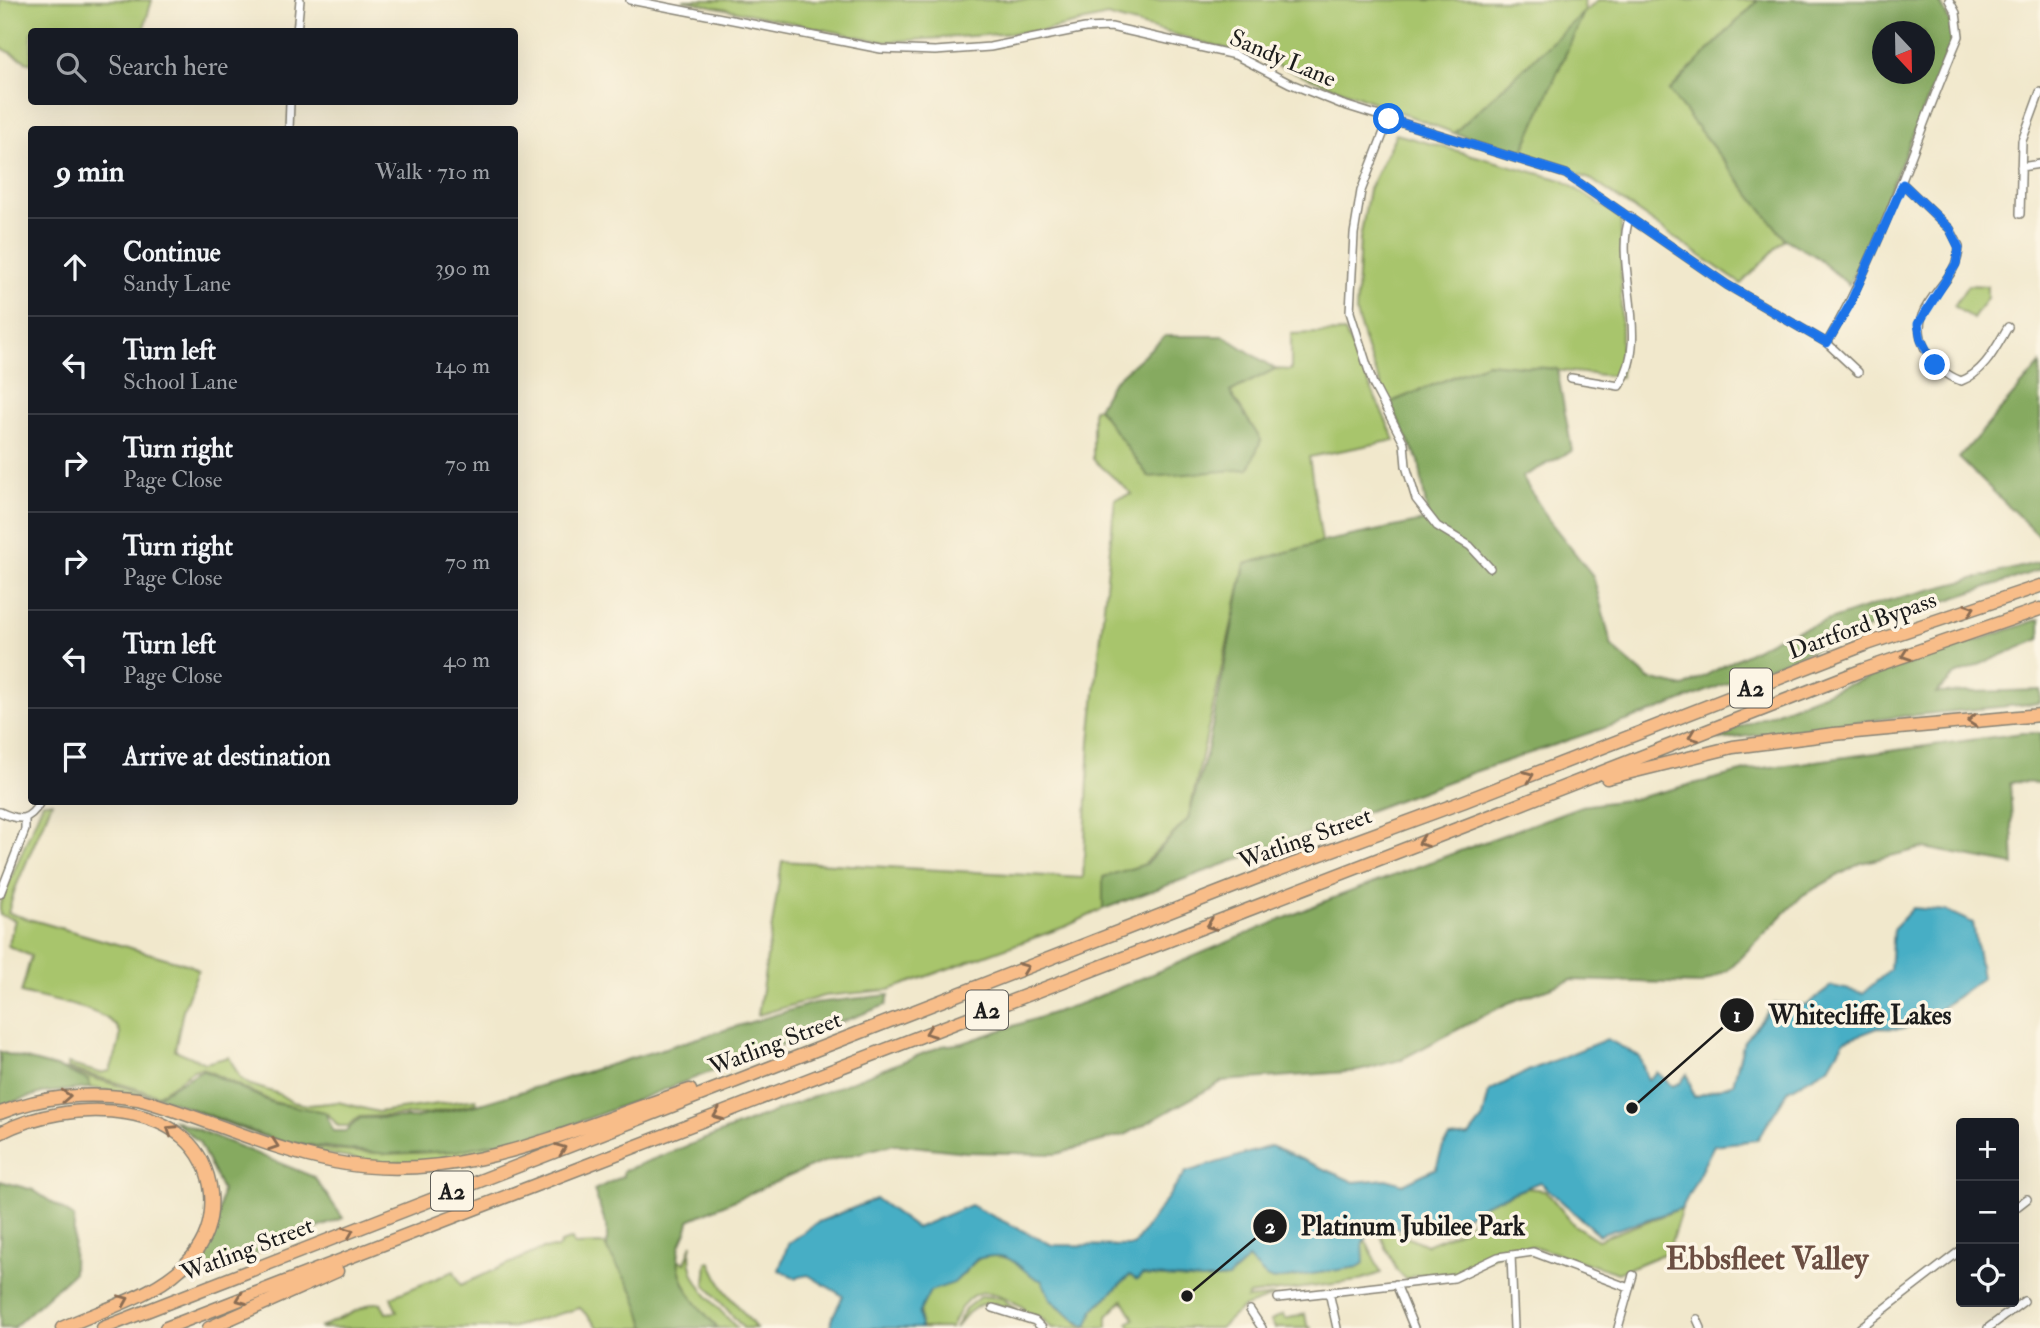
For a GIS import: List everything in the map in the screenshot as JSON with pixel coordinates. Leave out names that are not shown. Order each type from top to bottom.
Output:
[{"type":"highway","name":"Dartford Bypass","points":[[1465,801],[1864,645],[2040,586]]},
{"type":"highway","name":"Dartford Bypass","points":[[1492,815],[1863,670],[2040,609]]},
{"type":"highway","name":"A2","points":[[1492,815],[1623,773],[1733,747],[1834,734],[2040,715]]},
{"type":"highway","name":"Watling Street","points":[[103,1328],[1256,878],[1465,801]]},
{"type":"highway","name":"Watling Street","points":[[166,1328],[1492,815]]},
{"type":"highway","points":[[0,1113],[53,1096],[138,1099],[315,1157],[369,1167],[419,1167],[472,1161],[526,1147],[801,1055]]},
{"type":"highway","points":[[0,1133],[39,1119],[72,1113],[116,1112],[133,1115],[169,1127],[186,1140],[196,1152],[210,1183],[210,1221],[203,1240],[180,1269],[138,1294],[62,1328]]},
{"type":"highway","points":[[209,1328],[488,1205]]},
{"type":"street","points":[[297,28],[300,0]]},
{"type":"street","name":"Sandy Lane","points":[[629,0],[881,49],[935,51],[990,47],[1085,28],[1111,27],[1235,55],[1289,83],[1389,119],[1566,174],[1727,285],[1827,343],[1858,372]]},
{"type":"street","points":[[1827,343],[1849,306],[1903,184],[1959,36],[1956,13],[1949,0]]},
{"type":"street","points":[[2021,214],[2022,141],[2040,92]]},
{"type":"street","points":[[289,126],[290,105]]},
{"type":"street","points":[[1389,119],[1361,191],[1354,234],[1350,312],[1354,331],[1373,384],[1404,443],[1406,466],[1416,499],[1437,526],[1470,546],[1490,568]]},
{"type":"street","points":[[2021,167],[2040,164]]},
{"type":"street","points":[[1903,184],[1950,229],[1959,244],[1956,264],[1919,321],[1918,332],[1930,358],[1953,378],[1961,381],[1967,379],[1990,357],[2008,327]]},
{"type":"street","points":[[1571,378],[1619,386],[1629,371],[1632,305],[1623,233],[1630,216]]},
{"type":"street","points":[[0,812],[16,820],[33,814],[38,805]]},
{"type":"street","points":[[0,894],[25,829],[25,818]]},
{"type":"street","points":[[2019,1205],[2027,1199]]},
{"type":"street","points":[[1278,1298],[1454,1278],[1524,1252],[1533,1252],[1629,1288]]},
{"type":"street","points":[[1860,1328],[1956,1254]]},
{"type":"street","points":[[1511,1255],[1514,1328]]},
{"type":"street","points":[[1618,1328],[1633,1275]]},
{"type":"street","points":[[1396,1284],[1414,1328]]},
{"type":"street","points":[[1329,1292],[1337,1328]]},
{"type":"street","points":[[1988,1328],[2024,1301]]},
{"type":"street","points":[[993,1308],[1035,1321],[1042,1328]]},
{"type":"street","points":[[1250,1310],[1262,1328]]},
{"type":"street","points":[[1697,1319],[1701,1328]]},
{"type":"green space","points":[[0,0],[152,0],[144,28],[28,28],[28,62],[0,47]]},
{"type":"green space","points":[[683,0],[1584,0],[1585,12],[1598,0],[1758,0],[1669,91],[1785,239],[1741,284],[1592,180],[1522,153],[1583,14],[1454,133],[1253,56],[1107,16],[1043,31],[884,42]]},
{"type":"green space","points":[[1758,0],[1939,0],[1952,27],[1952,43],[1935,83],[1935,21],[1872,21],[1872,84],[1935,84],[1849,285],[1815,256],[1785,239],[1669,91]]},
{"type":"green space","points":[[1584,12],[1522,153],[1454,133]]},
{"type":"green space","points":[[1396,134],[1562,180],[1621,218],[1621,377],[1487,363],[1389,403],[1369,356],[1356,313],[1360,239],[1369,189]]},
{"type":"green space","points":[[1968,285],[1987,286],[1987,298],[1973,319],[1954,306]]},
{"type":"green space","points":[[1345,332],[1395,440],[1309,457],[1322,542],[1245,564],[1188,819],[1143,865],[1104,877],[1103,909],[1067,926],[889,990],[824,996],[758,1015],[782,861],[1083,878],[1090,741],[1115,499],[1132,494],[1093,459],[1093,409],[1098,408],[1149,477],[1261,440],[1230,392],[1275,369],[1291,370],[1291,334]]},
{"type":"green space","points":[[1165,336],[1224,336],[1275,369],[1230,392],[1261,440],[1249,469],[1149,477],[1098,408],[1112,383]]},
{"type":"green space","points":[[1487,363],[1557,369],[1572,451],[1522,477],[1548,519],[1593,576],[1612,647],[1649,679],[1684,687],[1776,638],[1886,601],[2040,562],[2040,570],[1905,614],[1658,710],[1474,772],[1103,909],[1103,877],[1146,864],[1188,819],[1207,752],[1245,564],[1322,542],[1428,520],[1419,461],[1389,403]]},
{"type":"green space","points":[[2040,364],[2040,537],[1959,458]]},
{"type":"green space","points":[[2040,619],[2040,639],[1955,675],[1936,693],[2040,690],[2040,703],[1905,716],[1718,740],[1734,729],[1838,688]]},
{"type":"green space","points":[[2022,733],[2040,733],[2040,783],[2010,782],[2014,865],[1924,848],[1861,863],[1803,895],[1728,970],[1701,984],[1571,980],[1506,1004],[1400,1060],[1359,1071],[1223,1081],[1127,1134],[1056,1154],[966,1152],[894,1144],[820,1163],[689,1220],[679,1251],[680,1273],[690,1294],[718,1328],[646,1328],[634,1293],[607,1250],[607,1228],[594,1190],[623,1176],[623,1171],[942,1046],[963,1043],[1085,1002],[1328,900],[1581,806],[1633,799],[1749,770]]},
{"type":"green space","points":[[42,805],[51,805],[15,889],[8,913],[190,965],[198,970],[183,1010],[175,1050],[205,1063],[229,1057],[240,1078],[248,1084],[279,1094],[292,1102],[309,1105],[338,1102],[378,1112],[476,1099],[477,1103],[427,1114],[359,1117],[348,1126],[338,1126],[328,1114],[273,1102],[202,1068],[194,1070],[158,1095],[67,1068],[68,1064],[100,1073],[110,1071],[120,1034],[107,1018],[93,1012],[21,993],[31,956],[8,946],[15,920],[0,915],[0,904]]},
{"type":"green space","points":[[889,995],[886,1005],[561,1129],[456,1151],[387,1154],[282,1142],[157,1096],[202,1070],[273,1103],[325,1112],[333,1131],[346,1131],[360,1118],[414,1118],[477,1105],[814,1003]]},
{"type":"green space","points":[[0,1052],[59,1068],[88,1080],[91,1088],[42,1093],[0,1106]]},
{"type":"green space","points":[[59,1068],[157,1097],[91,1088],[88,1080]]},
{"type":"green space","points":[[189,1109],[236,1127],[273,1139],[245,1131]]},
{"type":"green space","points":[[172,1119],[314,1177],[343,1218],[171,1288],[206,1254],[216,1230],[222,1190],[199,1142]]},
{"type":"green space","points":[[545,1134],[495,1150],[450,1159],[406,1162],[364,1160],[323,1153],[273,1139],[346,1152],[413,1153],[446,1151]]},
{"type":"green space","points":[[0,1181],[33,1190],[74,1217],[73,1273],[13,1328],[0,1328]]},
{"type":"green space","points":[[1526,1188],[1545,1190],[1574,1225],[1598,1240],[1682,1208],[1668,1252],[1618,1273],[1533,1246],[1507,1250],[1452,1275],[1423,1274],[1406,1280],[1397,1271],[1378,1230],[1387,1227],[1426,1245],[1465,1229],[1483,1205]]},
{"type":"green space","points":[[572,1239],[574,1245],[604,1244],[634,1293],[646,1328],[599,1328],[580,1308],[510,1328],[319,1328],[373,1303],[381,1303],[386,1313],[397,1312],[391,1297],[454,1271],[461,1285],[542,1249],[558,1248],[561,1243]]},
{"type":"green space","points":[[1365,1239],[1381,1273],[1357,1281],[1249,1295],[1247,1299],[1275,1296],[1242,1308],[1220,1328],[1131,1328],[1128,1323],[1134,1319],[1123,1300],[1107,1316],[1107,1328],[1052,1328],[1040,1317],[1023,1312],[1024,1308],[1011,1300],[1000,1295],[980,1293],[965,1303],[951,1328],[921,1328],[920,1310],[926,1293],[937,1286],[953,1283],[973,1263],[984,1257],[1009,1258],[1024,1267],[1044,1282],[1051,1300],[1082,1326],[1093,1310],[1130,1275],[1137,1279],[1142,1275],[1202,1280],[1228,1278],[1248,1259],[1273,1280],[1358,1267],[1364,1263],[1362,1248]]},
{"type":"green space","points":[[692,1244],[690,1256],[696,1279],[737,1328],[718,1328],[686,1288],[678,1259],[685,1263]]},
{"type":"green space","points":[[710,1261],[723,1288],[756,1328],[743,1328],[705,1284],[707,1262]]},
{"type":"green space","points":[[981,1296],[1002,1298],[1017,1310],[994,1303],[992,1306],[981,1304],[968,1313],[955,1328],[966,1308]]},
{"type":"green space","points":[[1283,1314],[1285,1319],[1305,1314],[1307,1325],[1311,1328],[1275,1328],[1271,1321]]},
{"type":"water","points":[[1913,908],[1947,911],[1973,923],[1982,978],[1921,1023],[1900,1029],[1878,1028],[1844,1041],[1829,1067],[1789,1090],[1757,1140],[1714,1145],[1682,1208],[1599,1235],[1540,1182],[1483,1205],[1444,1232],[1418,1233],[1384,1224],[1363,1241],[1364,1263],[1358,1267],[1273,1280],[1266,1277],[1248,1259],[1228,1278],[1202,1280],[1142,1275],[1137,1280],[1130,1275],[1093,1310],[1088,1325],[1084,1326],[1051,1300],[1042,1281],[1008,1258],[1000,1256],[977,1259],[954,1283],[930,1291],[919,1313],[921,1328],[831,1328],[831,1320],[843,1296],[808,1275],[796,1278],[779,1270],[788,1244],[816,1223],[876,1199],[916,1228],[970,1205],[1052,1245],[1133,1246],[1186,1172],[1271,1146],[1354,1182],[1386,1179],[1403,1184],[1436,1168],[1443,1147],[1450,1138],[1469,1136],[1483,1118],[1489,1091],[1528,1071],[1607,1039],[1639,1056],[1648,1080],[1657,1072],[1672,1086],[1680,1083],[1687,1074],[1694,1097],[1733,1084],[1744,1041],[1775,1003],[1807,1005],[1832,986],[1863,993],[1890,970],[1893,929]]},
{"type":"place","name":"Whitecliffe Lakes","points":[[1632,1108]]},
{"type":"place","name":"Platinum Jubilee Park","points":[[1187,1296]]},
{"type":"district","name":"Ebbsfleet Valley","points":[[1767,1258]]},
{"type":"route","points":[[1389,119],[1566,174],[1727,285],[1827,343],[1849,306],[1903,184],[1950,229],[1959,244],[1956,264],[1918,324],[1921,340],[1935,365]]}]
